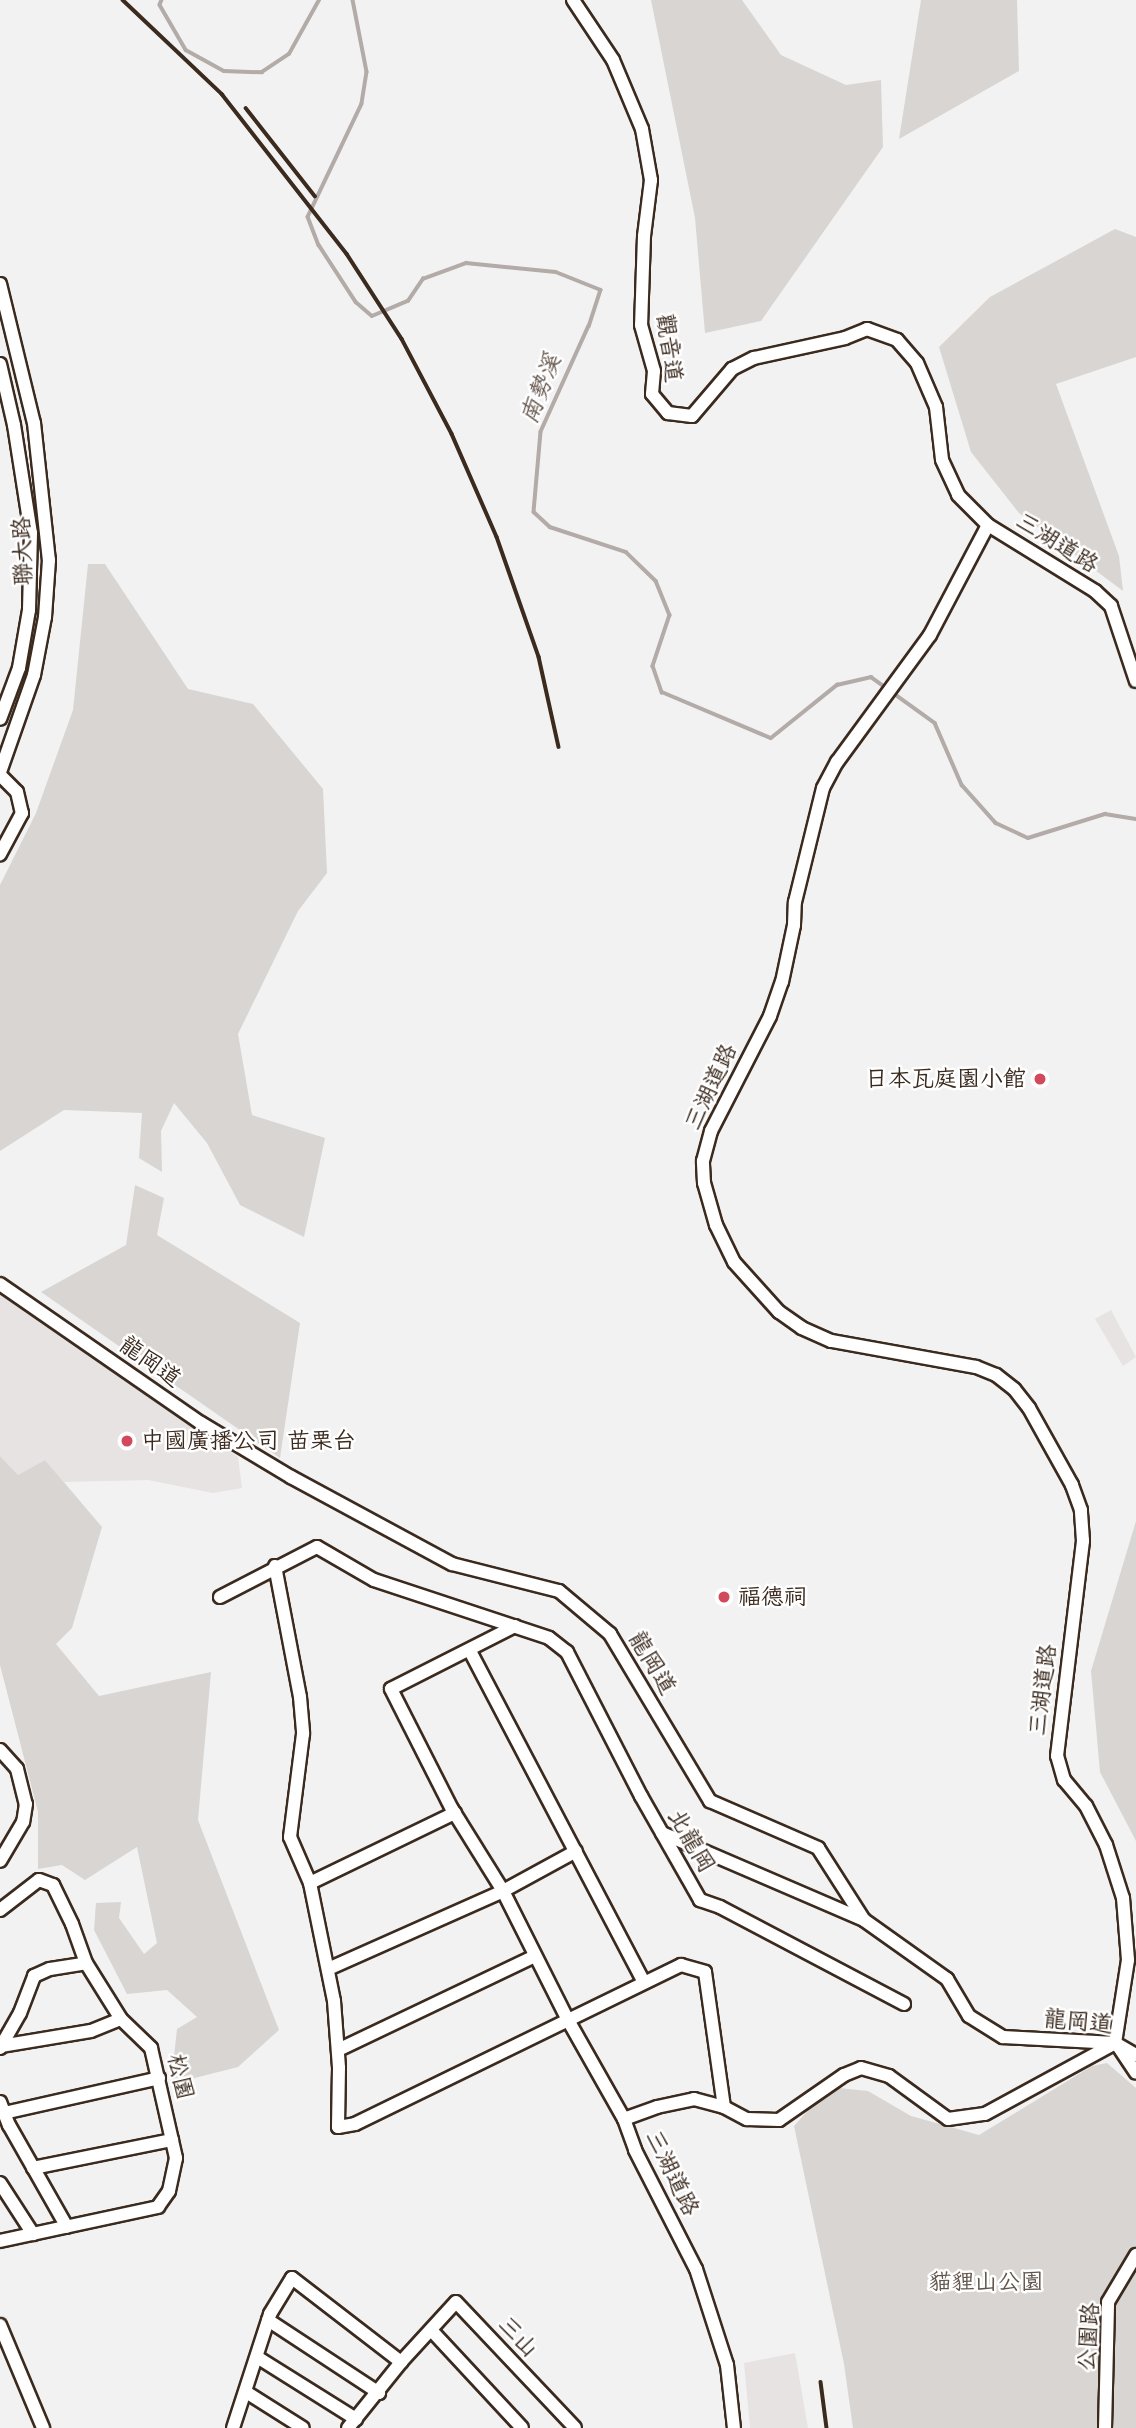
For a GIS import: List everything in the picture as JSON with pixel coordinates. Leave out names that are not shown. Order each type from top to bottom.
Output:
[{"type":"street","name":"觀音道","points":[[573,0],[613,60],[642,129],[652,180],[644,236],[641,325],[654,371],[652,394],[668,413],[692,416],[732,369],[754,358],[845,338],[867,329],[877,332],[897,340],[917,363],[936,407],[942,460],[958,495],[988,525]]},
{"type":"street","name":"聯大路","points":[[0,284],[34,423],[49,559],[45,617],[34,675],[0,774]]},
{"type":"street","name":"聯大路","points":[[0,364],[15,425],[31,533],[29,610],[19,668],[0,719]]},
{"type":"street","points":[[15,425],[34,423]]},
{"type":"street","name":"三湖道路","points":[[734,2428],[727,2365],[710,2306],[696,2269],[635,2150],[624,2119],[657,2107],[694,2099],[724,2107],[747,2119],[779,2120],[844,2075],[861,2068],[889,2076],[948,2119],[985,2115],[1115,2043],[1128,1960],[1124,1899],[1106,1845],[1086,1806],[1064,1780],[1057,1756],[1083,1541],[1081,1510],[1072,1485],[1029,1408],[1014,1389],[996,1375],[976,1367],[851,1347],[802,1328],[779,1312],[734,1262],[716,1225],[704,1183],[703,1161],[711,1130],[770,1016],[794,925],[795,902],[823,788],[837,762],[930,635],[988,525],[1095,591],[1111,606],[1136,681]]},
{"type":"street","points":[[0,774],[17,792],[22,813],[0,854]]},
{"type":"street","name":"龍岡道","points":[[0,1284],[201,1423],[291,1477],[452,1564],[559,1591],[610,1634],[710,1801],[818,1848],[864,1920],[947,1979],[969,2016],[1003,2037],[1115,2043],[1136,2055]]},
{"type":"street","name":"北龍岡","points":[[220,1597],[317,1546],[374,1580],[549,1638],[567,1652],[700,1900],[904,2004]]},
{"type":"street","points":[[275,1566],[300,1697],[303,1734],[290,1838],[310,1883],[328,1969],[338,2050],[338,2127],[355,2124],[681,1965],[705,1972],[724,2107]]},
{"type":"street","points":[[515,1626],[391,1689],[455,1813],[503,1891],[568,2020],[624,2119]]},
{"type":"street","points":[[470,1651],[644,1982]]},
{"type":"street","points":[[0,1750],[17,1769],[26,1804],[23,1822],[0,1861]]},
{"type":"street","points":[[310,1883],[455,1813]]},
{"type":"street","points":[[662,1833],[864,1920]]},
{"type":"street","points":[[328,1969],[503,1891],[576,1851]]},
{"type":"street","name":"松園","points":[[0,1910],[39,1880],[53,1885],[72,1924],[86,1963],[121,2019],[151,2048],[172,2140],[175,2171],[169,2191],[158,2207],[0,2241]]},
{"type":"street","points":[[338,2050],[535,1956]]},
{"type":"street","points":[[1,2047],[20,2013],[34,1976],[50,1969],[86,1963]]},
{"type":"street","points":[[1,2047],[91,2031],[121,2019]]},
{"type":"street","points":[[1115,2043],[1136,2073]]},
{"type":"street","points":[[67,2227],[2,2108],[159,2078]]},
{"type":"street","points":[[33,2168],[172,2140]]},
{"type":"street","points":[[0,2183],[33,2234]]},
{"type":"street","name":"公園路","points":[[1105,2428],[1108,2302],[1136,2255]]},
{"type":"street","points":[[233,2428],[268,2320],[292,2278],[401,2362]]},
{"type":"street","name":"三山","points":[[257,2357],[352,2425],[401,2362],[456,2302],[575,2428]]},
{"type":"street","points":[[268,2320],[379,2393]]},
{"type":"street","points":[[0,2325],[43,2428]]},
{"type":"street","points":[[432,2331],[522,2428]]},
{"type":"street","points":[[246,2392],[303,2428]]},
{"type":"shaded area","points":[[0,1292],[238,1457],[242,1488],[213,1493],[148,1480],[64,1482],[45,1460],[18,1475],[0,1456]]},
{"type":"shaded area","points":[[1111,1310],[1136,1357],[1123,1366],[1095,1319]]},
{"type":"shaded area","points":[[795,2353],[808,2428],[750,2428],[744,2363]]},
{"type":"green space","points":[[651,0],[742,0],[781,55],[846,85],[881,80],[883,147],[761,321],[705,333],[695,218]]},
{"type":"green space","points":[[921,0],[1017,0],[1019,71],[899,139]]},
{"type":"green space","points":[[1115,229],[1136,237],[1136,357],[1056,384],[1119,556],[1123,591],[1019,513],[971,452],[939,347],[990,297]]},
{"type":"green space","points":[[88,564],[105,564],[188,689],[253,704],[323,789],[327,873],[298,911],[238,1034],[252,1115],[325,1138],[304,1237],[240,1205],[207,1143],[174,1103],[161,1131],[162,1172],[139,1158],[142,1113],[64,1110],[0,1151],[0,885],[36,813],[73,710]]},
{"type":"green space","points":[[135,1185],[164,1198],[157,1235],[300,1323],[280,1458],[41,1292],[126,1245]]},
{"type":"green space","points":[[0,1456],[18,1475],[45,1460],[102,1527],[72,1628],[56,1644],[99,1696],[211,1672],[198,1820],[279,2030],[238,2067],[171,2084],[177,2029],[197,2017],[167,1990],[127,1994],[94,1930],[96,1903],[121,1902],[119,1918],[144,1954],[157,1943],[137,1847],[85,1880],[62,1865],[38,1869],[38,1812],[0,1665]]},
{"type":"green space","points":[[1136,1521],[1136,1841],[1100,1772],[1091,1671]]},
{"type":"green space","name":"貓貍山公園","points":[[1107,2063],[1136,2088],[1136,2428],[853,2428],[844,2364],[794,2126],[829,2087],[868,2091],[911,2116],[979,2135],[1092,2066]]},
{"type":"waterway","name":"南勢溪","points":[[162,0],[160,5],[186,50],[224,71],[262,72],[289,54],[319,0]]},
{"type":"waterway","name":"南勢溪","points":[[353,0],[367,72],[362,104],[308,217],[319,245],[356,302],[372,316],[408,301],[423,279],[466,263],[556,272],[601,290],[589,326],[541,432],[534,512],[550,527],[626,552],[656,581],[670,615],[653,666],[662,692],[771,738],[837,685],[871,677],[935,723],[962,785],[996,823],[1028,838],[1105,814],[1136,819]]},
{"type":"railway","points":[[123,0],[222,94],[347,254],[402,339],[452,434],[497,537],[539,657],[559,747]]},
{"type":"railway","points":[[246,108],[315,196]]},
{"type":"railway","points":[[821,2382],[827,2428]]},
{"type":"place","name":"日本瓦庭園小館","points":[[1040,1079]]},
{"type":"place","name":"中國廣播公司 苗栗台","points":[[127,1441]]},
{"type":"place","name":"福德祠","points":[[724,1597]]}]
